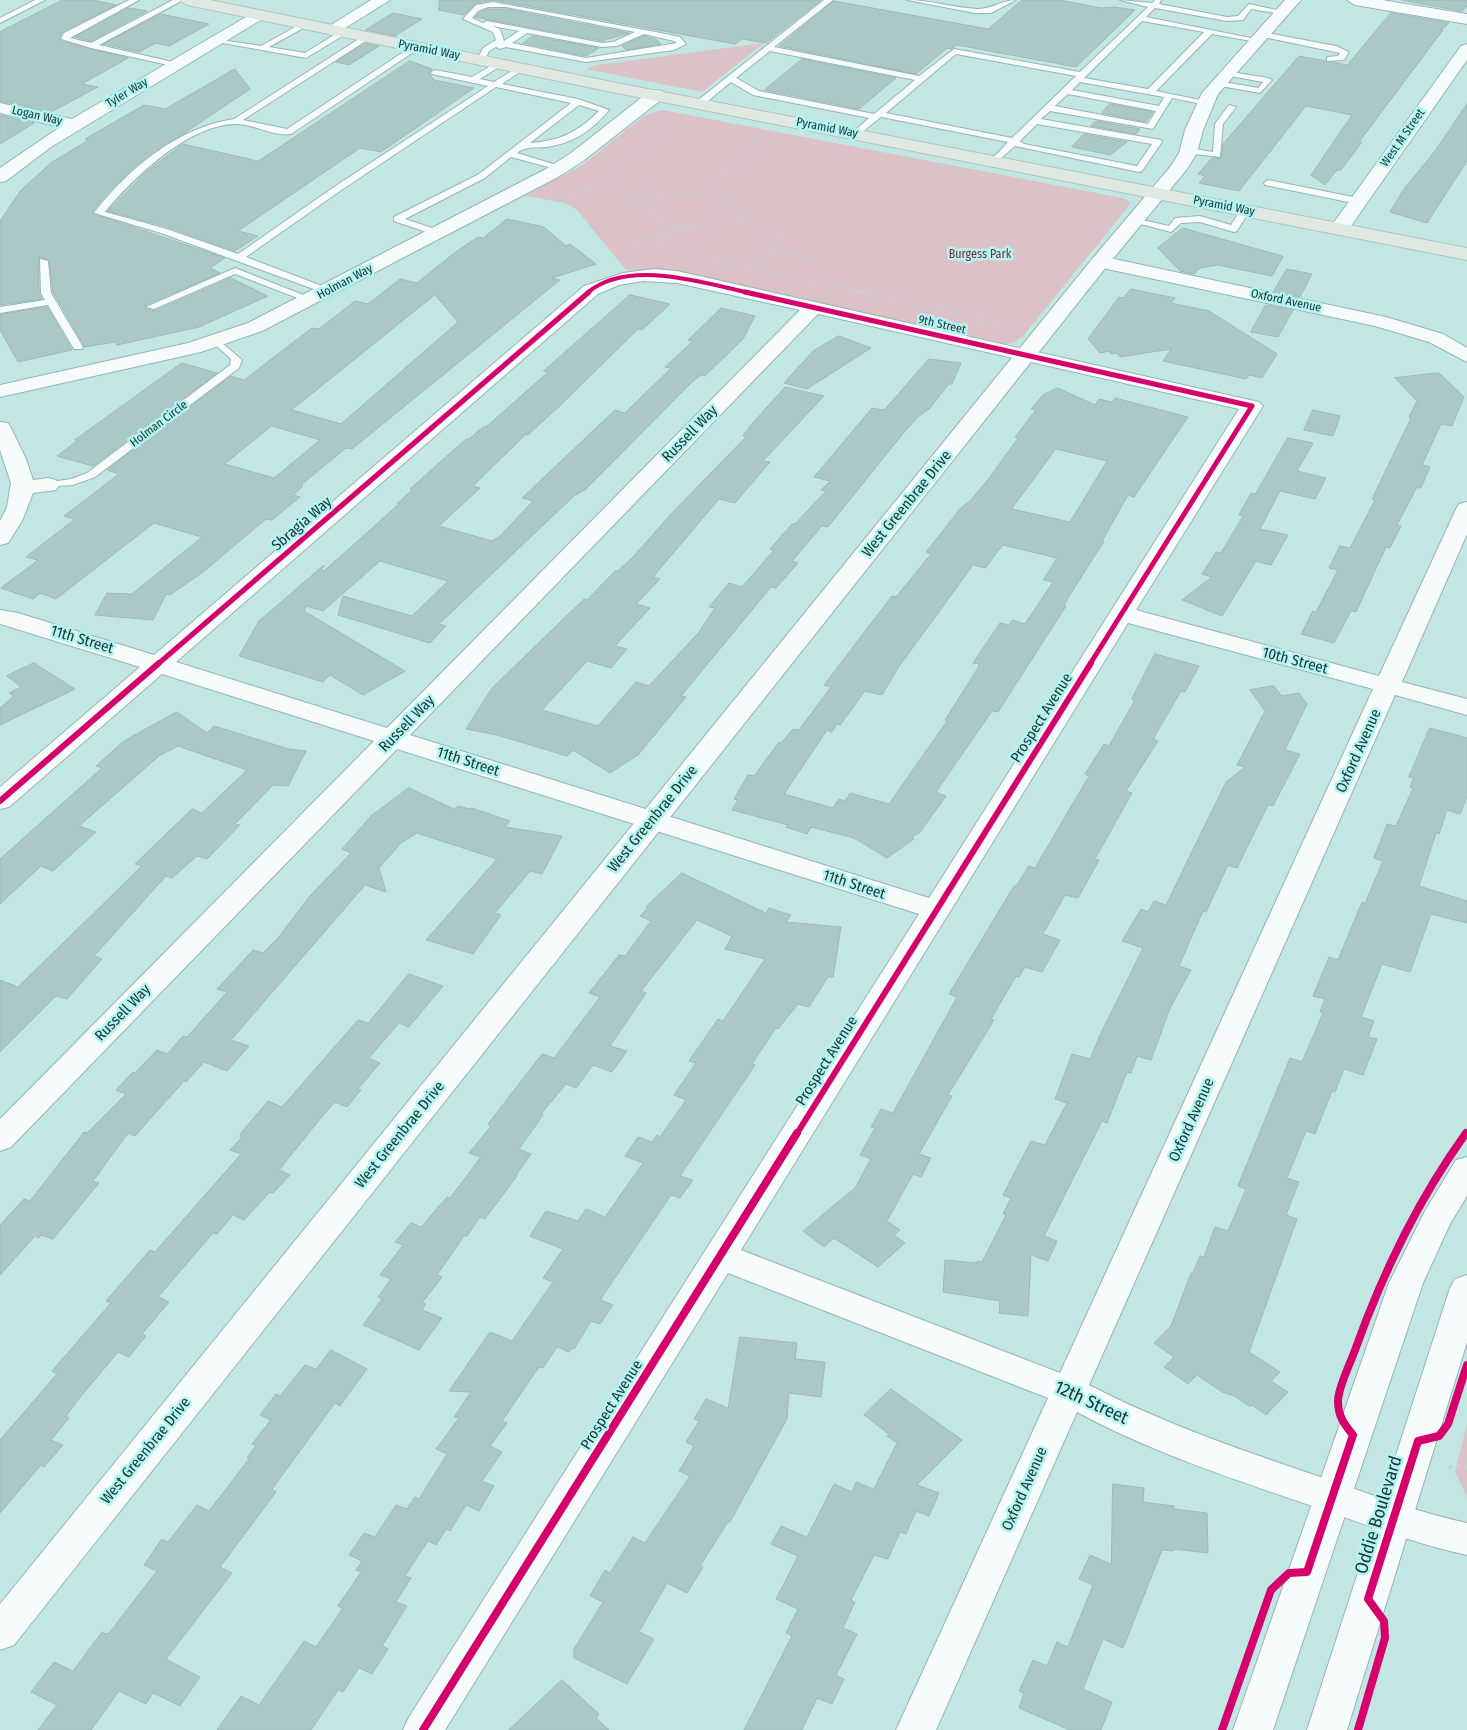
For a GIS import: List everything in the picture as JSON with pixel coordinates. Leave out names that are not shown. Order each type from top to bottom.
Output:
[{"type":"main road","name":"Pyramid Way","points":[[187,0],[499,64],[1467,254]]},
{"type":"street","points":[[338,31],[382,0]]},
{"type":"street","points":[[1355,0],[1467,19]]},
{"type":"street","name":"West Greenbrae Drive","points":[[0,1633],[652,821],[1025,343],[1100,262],[1158,193],[1189,151],[1210,93],[1288,6]]},
{"type":"street","name":"Tyler Way","points":[[0,177],[45,143],[258,15]]},
{"type":"street","name":"West M Street","points":[[1339,229],[1467,48]]},
{"type":"street","name":"Holman Way","points":[[0,391],[216,341],[268,321],[560,169],[656,95]]},
{"type":"street","name":"Logan Way","points":[[0,108],[74,125]]},
{"type":"street","name":"Oxford Avenue","points":[[1100,262],[1379,320],[1436,338],[1467,356]]},
{"type":"street","name":"9th Street","points":[[630,269],[677,277],[813,308],[1025,343],[1252,406]]},
{"type":"street","name":"Sbragia Way","points":[[0,801],[591,290],[630,269]]},
{"type":"street","name":"Russell Way","points":[[0,1139],[813,308]]},
{"type":"street","name":"Prospect Avenue","points":[[423,1730],[1252,406]]},
{"type":"street","points":[[0,428],[21,471],[23,488],[21,504],[13,520],[0,538]]},
{"type":"street","points":[[23,488],[48,485]]},
{"type":"street","name":"Oxford Avenue","points":[[916,1730],[1467,509]]},
{"type":"street","name":"10th Street","points":[[1122,614],[1467,707]]},
{"type":"street","name":"11th Street","points":[[0,617],[10,618],[159,664],[936,910]]},
{"type":"street","points":[[1253,1730],[1406,1283],[1436,1220],[1467,1169]]},
{"type":"street","name":"12th Street","points":[[720,1256],[1069,1391],[1113,1416],[1332,1497],[1434,1532],[1467,1538]]},
{"type":"street","name":"Oddie Boulevard","points":[[1327,1730],[1467,1288]]},
{"type":"lane","points":[[20,0],[38,2]]},
{"type":"lane","points":[[134,0],[67,35],[65,39],[174,65]]},
{"type":"lane","points":[[91,46],[179,0]]},
{"type":"lane","points":[[700,103],[829,0]]},
{"type":"lane","points":[[911,0],[975,11],[991,11],[1011,0]]},
{"type":"lane","points":[[1124,0],[1155,3],[1227,19],[1240,18],[1252,3],[1288,6]]},
{"type":"lane","points":[[0,22],[38,2]]},
{"type":"lane","points":[[467,19],[472,10],[488,3],[506,5],[677,39],[682,44],[674,48],[586,60],[504,44]]},
{"type":"lane","points":[[994,161],[1155,3]]},
{"type":"lane","points":[[0,12],[13,15]]},
{"type":"lane","points":[[1140,18],[1210,31],[1336,48],[1345,52],[1341,58],[1330,59]]},
{"type":"lane","points":[[467,19],[602,44],[614,44],[643,32]]},
{"type":"lane","points":[[467,19],[497,31],[500,41],[486,50],[481,60]]},
{"type":"lane","points":[[264,47],[304,24]]},
{"type":"lane","points":[[481,60],[526,30]]},
{"type":"lane","points":[[216,41],[264,47],[306,56],[338,31]]},
{"type":"lane","points":[[1150,92],[1210,31]]},
{"type":"lane","points":[[236,121],[368,37]]},
{"type":"lane","points":[[274,41],[316,50]]},
{"type":"lane","points":[[319,295],[239,258],[164,231],[99,213],[117,190],[149,162],[220,121],[236,121],[288,132],[417,47]]},
{"type":"lane","points":[[770,49],[921,79]]},
{"type":"lane","points":[[856,134],[954,51],[1206,102]]},
{"type":"lane","points":[[473,80],[499,64]]},
{"type":"lane","points":[[239,258],[337,189],[520,68]]},
{"type":"lane","points":[[435,72],[578,102],[605,110],[569,140],[554,144],[521,146]]},
{"type":"lane","points":[[731,80],[756,93],[1014,141],[1021,146],[1139,169],[1158,142],[1036,121]]},
{"type":"lane","points":[[1066,91],[1161,109]]},
{"type":"lane","points":[[1050,108],[1150,127],[1169,96]]},
{"type":"lane","points":[[438,233],[397,219],[482,176],[578,102]]},
{"type":"lane","points":[[1189,151],[1217,155],[1219,124],[1232,106]]},
{"type":"lane","points":[[510,154],[560,169]]},
{"type":"lane","points":[[1268,183],[1358,201]]},
{"type":"lane","points":[[1134,221],[1171,228],[1178,220],[1200,219],[1234,229],[1245,210]]},
{"type":"lane","points":[[43,261],[46,293],[78,347]]},
{"type":"lane","points":[[151,307],[235,271],[319,295]]},
{"type":"lane","points":[[0,310],[51,302]]},
{"type":"lane","name":"Holman Circle","points":[[48,485],[73,482],[91,475],[235,366],[237,360],[235,357],[216,341]]},
{"type":"path","points":[[549,197],[568,198],[610,175],[684,114]]},
{"type":"path","points":[[702,193],[774,131]]},
{"type":"path","points":[[610,175],[632,201],[650,209],[654,218],[660,222],[678,227],[749,222]]},
{"type":"path","points":[[632,201],[658,182]]},
{"type":"path","points":[[724,200],[735,191]]},
{"type":"path","points":[[636,204],[678,193],[702,193],[724,200],[749,222],[782,237],[750,268],[977,318],[1025,343]]},
{"type":"path","points":[[657,235],[660,222]]},
{"type":"path","points":[[630,269],[631,247],[637,242],[650,236],[703,226]]},
{"type":"path","points":[[650,236],[665,248],[717,261]]},
{"type":"path","points":[[770,249],[813,258]]},
{"type":"path","points":[[761,251],[766,252]]},
{"type":"path","points":[[977,318],[982,327]]},
{"type":"path","points":[[1449,1467],[1467,1467]]},
{"type":"green space","points":[[764,43],[702,92],[586,69],[597,65]]},
{"type":"green space","name":"Burgess Park","points":[[663,110],[1123,198],[1130,202],[1129,206],[1023,336],[1013,343],[1006,344],[667,270],[626,270],[576,209],[565,203],[525,196],[581,166],[645,115]]},
{"type":"green space","points":[[1467,1424],[1467,1497],[1455,1472]]},
{"type":"building","points":[[63,0],[93,0],[116,5],[63,31],[59,38],[60,41],[128,58],[82,84],[98,87],[51,112],[0,101],[0,32]]},
{"type":"building","points":[[440,0],[493,0],[476,3],[464,15],[439,10]]},
{"type":"building","points":[[493,0],[821,0],[766,43],[742,39],[735,44]]},
{"type":"building","points":[[1022,0],[1060,0],[1101,8],[1113,7],[1135,10],[1076,67],[957,45],[951,49],[947,48],[916,74],[779,46],[834,1],[988,29]]},
{"type":"building","points":[[1402,0],[1467,0],[1467,6],[1462,11]]},
{"type":"building","points":[[129,8],[147,11],[91,41],[75,37]]},
{"type":"building","points":[[488,9],[506,9],[629,33],[602,41],[475,17]]},
{"type":"building","points":[[393,13],[422,19],[395,36],[366,30]]},
{"type":"building","points":[[1391,13],[1449,23],[1441,30],[1443,30],[1359,142],[1362,142],[1341,170],[1337,170],[1325,185],[1311,175],[1352,115],[1306,106],[1239,191],[1199,183],[1205,176],[1198,174],[1212,158],[1221,158],[1223,144],[1299,56],[1347,65]]},
{"type":"building","points":[[161,14],[209,24],[169,46],[156,43],[139,52],[104,44]]},
{"type":"building","points":[[533,36],[599,48],[586,56],[523,43]]},
{"type":"building","points":[[644,36],[656,39],[661,44],[626,50],[622,46]]},
{"type":"building","points":[[365,43],[379,46],[349,65],[336,62]]},
{"type":"building","points":[[802,59],[896,78],[859,109],[765,90]]},
{"type":"building","points":[[410,61],[432,69],[429,73],[434,80],[474,88],[381,152],[360,148],[238,231],[258,236],[235,251],[168,227],[108,211],[147,171],[183,144],[258,161]]},
{"type":"building","points":[[235,69],[250,89],[137,165],[106,195],[92,213],[225,258],[210,268],[220,273],[145,305],[146,309],[155,311],[231,278],[268,296],[199,327],[117,345],[115,342],[85,347],[53,292],[49,260],[40,257],[38,259],[39,293],[42,299],[0,305],[0,221],[21,190],[52,162],[89,140],[85,139],[144,105],[165,109]]},
{"type":"building","points":[[1110,104],[1153,112],[1146,122],[1102,113]]},
{"type":"building","points":[[1467,104],[1467,161],[1427,223],[1390,212],[1404,189],[1435,151]]},
{"type":"building","points":[[0,115],[34,123],[0,144]]},
{"type":"building","points":[[1096,121],[1140,129],[1136,134],[1091,126]]},
{"type":"building","points":[[1084,134],[1127,142],[1110,155],[1072,147]]},
{"type":"building","points":[[507,219],[544,227],[566,246],[570,244],[596,264],[552,278],[560,280],[352,449],[346,448],[301,485],[303,486],[293,495],[300,497],[272,520],[266,519],[203,572],[170,595],[166,594],[153,620],[95,615],[107,593],[132,594],[202,537],[154,523],[56,599],[40,593],[33,599],[1,588],[38,560],[26,557],[75,519],[64,516],[119,474],[107,470],[231,376],[244,380],[312,328],[319,329],[355,301],[368,304],[400,279],[417,283],[457,251],[478,237],[483,238]],"holes":[[[435,295],[458,322],[341,424],[292,410]],[[272,426],[320,440],[274,478],[225,464]]]},
{"type":"building","points":[[1183,228],[1283,257],[1272,276],[1218,265],[1200,268],[1194,274],[1180,271],[1158,248]]},
{"type":"building","points":[[1287,269],[1312,274],[1300,297],[1274,291]]},
{"type":"building","points":[[1131,289],[1175,298],[1171,303],[1209,311],[1277,354],[1262,378],[1249,375],[1246,379],[1163,361],[1171,349],[1120,357],[1117,353],[1111,354],[1110,351],[1100,353],[1088,339],[1119,297],[1123,298]]},
{"type":"building","points":[[630,295],[670,304],[642,330],[638,329],[565,401],[528,435],[526,434],[473,486],[480,488],[439,526],[492,541],[500,536],[533,501],[522,498],[615,410],[625,413],[671,368],[665,367],[693,341],[688,340],[721,308],[755,316],[743,339],[705,376],[701,375],[691,383],[586,489],[574,496],[439,624],[446,626],[430,643],[338,615],[343,596],[412,616],[448,581],[380,561],[323,611],[306,606],[304,611],[405,671],[363,695],[330,675],[323,682],[239,656],[259,621],[324,565],[322,570],[324,571],[399,504],[397,504],[412,490],[410,489],[466,439],[469,439],[483,427],[486,427],[548,372],[544,371]]},
{"type":"building","points":[[1266,305],[1293,310],[1278,337],[1251,332]]},
{"type":"building","points":[[47,307],[72,350],[18,362],[0,330],[0,315]]},
{"type":"building","points":[[839,336],[871,348],[807,389],[784,383],[813,351]]},
{"type":"building","points":[[929,359],[961,363],[952,384],[949,384],[929,409],[919,416],[905,431],[828,527],[822,526],[792,561],[798,563],[776,588],[771,587],[681,696],[686,697],[638,755],[610,773],[573,750],[567,756],[497,735],[466,729],[492,688],[584,599],[587,600],[616,570],[618,571],[633,557],[671,514],[746,437],[743,436],[751,425],[785,387],[824,396],[763,461],[770,462],[735,503],[719,499],[653,577],[660,579],[636,604],[650,608],[615,646],[627,649],[611,668],[587,661],[542,710],[598,726],[636,682],[649,686],[699,632],[715,608],[709,607],[729,583],[742,587],[774,550],[770,549],[792,524],[795,524],[826,491],[821,490],[830,481],[814,477],[872,408],[884,410]]},
{"type":"building","points":[[182,363],[217,373],[93,466],[57,456],[78,440],[75,440]]},
{"type":"building","points":[[1439,373],[1464,397],[1452,426],[1441,424],[1422,465],[1430,467],[1421,488],[1417,487],[1397,525],[1401,526],[1390,548],[1386,547],[1356,612],[1351,611],[1334,643],[1301,634],[1313,611],[1316,612],[1338,570],[1329,568],[1340,546],[1350,548],[1375,500],[1372,499],[1411,418],[1409,417],[1417,401],[1395,378]]},
{"type":"building","points":[[1058,388],[1095,405],[1099,399],[1112,402],[1115,398],[1188,417],[1134,497],[1128,495],[1102,541],[1104,541],[1064,605],[1066,606],[998,712],[992,711],[936,792],[946,796],[920,832],[911,838],[914,839],[887,858],[854,838],[811,827],[807,834],[786,827],[788,825],[732,810],[738,800],[734,799],[748,775],[754,776],[779,742],[781,743],[793,729],[799,730],[831,687],[824,685],[892,596],[896,597],[931,554],[926,552],[960,509],[971,500],[990,477],[1018,438],[1015,437],[1036,410],[1031,409],[1043,395]],"holes":[[[1056,449],[1107,461],[1070,522],[1012,509]],[[1003,545],[1057,558],[1043,580],[1053,582],[1025,624],[1012,620],[1009,625],[1000,623],[973,663],[979,664],[978,668],[945,720],[947,721],[889,804],[850,793],[845,801],[839,799],[833,808],[784,794],[827,730],[832,732],[837,724],[840,725],[865,691],[882,695],[898,668],[973,565],[985,568]]]},
{"type":"building","points":[[1313,410],[1340,416],[1333,436],[1304,430]]},
{"type":"building","points":[[1288,438],[1313,443],[1297,471],[1326,478],[1315,499],[1280,491],[1260,529],[1288,535],[1271,565],[1256,561],[1222,616],[1182,600],[1212,577],[1202,574],[1216,552],[1221,553],[1243,516],[1239,515],[1251,493],[1255,494]]},
{"type":"building","points":[[1155,654],[1199,666],[1185,692],[1181,691],[1153,739],[1158,741],[1126,791],[1132,793],[1095,859],[1099,860],[1078,898],[1065,895],[1043,934],[1060,940],[1042,972],[1025,967],[1019,977],[1016,976],[991,1019],[994,1020],[948,1095],[952,1096],[919,1154],[931,1158],[921,1177],[913,1174],[887,1221],[900,1230],[894,1235],[905,1243],[878,1267],[834,1238],[824,1247],[803,1231],[855,1188],[871,1159],[860,1155],[875,1128],[871,1127],[881,1109],[893,1113],[957,997],[949,994],[1014,886],[1016,886],[1029,866],[1035,868],[1089,776],[1085,774],[1104,744],[1109,746],[1135,700],[1132,699]]},
{"type":"building","points":[[34,663],[75,689],[0,725],[0,708],[14,696],[9,693],[21,687],[7,676]]},
{"type":"building","points":[[1274,686],[1282,696],[1299,693],[1307,704],[1285,750],[1300,754],[1273,806],[1268,805],[1237,868],[1228,865],[1206,912],[1203,911],[1179,966],[1191,970],[1170,1008],[1151,1060],[1137,1056],[1131,1073],[1127,1072],[1107,1123],[1102,1121],[1044,1236],[1057,1241],[1048,1261],[1031,1255],[1028,1316],[999,1313],[1000,1301],[943,1292],[945,1260],[982,1262],[1006,1215],[1003,1214],[1011,1198],[1003,1195],[1031,1141],[1045,1145],[1067,1103],[1055,1099],[1072,1054],[1090,1059],[1143,948],[1122,941],[1141,909],[1148,912],[1154,901],[1166,905],[1226,782],[1245,767],[1237,765],[1265,711],[1250,690]]},
{"type":"building","points":[[177,712],[207,733],[214,726],[289,749],[306,751],[288,786],[273,785],[235,824],[240,825],[207,859],[197,856],[172,878],[166,876],[94,956],[102,959],[67,999],[56,996],[0,1052],[0,980],[18,987],[142,866],[135,864],[192,809],[202,813],[247,770],[178,746],[159,756],[79,826],[96,832],[53,871],[41,866],[0,904],[0,859],[102,768],[96,766],[124,741]]},
{"type":"building","points":[[1430,728],[1467,738],[1467,797],[1460,814],[1447,810],[1439,834],[1436,833],[1419,886],[1467,901],[1467,923],[1431,914],[1410,972],[1382,964],[1361,1017],[1374,1021],[1368,1037],[1377,1039],[1363,1075],[1344,1069],[1335,1092],[1332,1091],[1315,1134],[1306,1131],[1287,1178],[1299,1182],[1286,1215],[1297,1219],[1249,1352],[1280,1372],[1271,1381],[1288,1392],[1266,1415],[1252,1405],[1250,1407],[1235,1396],[1222,1392],[1197,1375],[1188,1384],[1164,1367],[1174,1357],[1154,1343],[1171,1326],[1191,1273],[1193,1273],[1200,1256],[1204,1257],[1215,1227],[1228,1231],[1246,1189],[1238,1186],[1290,1058],[1302,1062],[1323,1013],[1320,1012],[1325,999],[1313,996],[1329,957],[1338,960],[1362,902],[1365,903],[1383,861],[1374,858],[1387,824],[1396,826],[1413,788],[1410,787],[1414,778],[1409,777]]},
{"type":"building","points":[[409,788],[454,809],[458,806],[472,808],[510,821],[505,827],[562,836],[542,874],[530,871],[495,913],[501,915],[473,954],[426,940],[497,859],[417,833],[401,843],[379,868],[386,892],[365,885],[231,1040],[249,1046],[227,1071],[204,1062],[186,1082],[184,1081],[135,1136],[128,1133],[93,1181],[99,1183],[53,1239],[41,1235],[39,1238],[35,1236],[0,1275],[0,1225],[24,1199],[30,1201],[84,1132],[87,1133],[126,1094],[116,1090],[133,1072],[135,1073],[157,1050],[167,1054],[183,1036],[187,1037],[227,992],[217,989],[253,950],[263,953],[278,938],[309,897],[351,853],[342,849],[371,816]]},
{"type":"building","points":[[682,873],[766,913],[769,908],[791,915],[786,922],[841,927],[833,977],[828,977],[809,1007],[798,1004],[778,1029],[776,1028],[752,1064],[755,1065],[680,1176],[693,1180],[680,1198],[671,1195],[600,1300],[613,1305],[600,1324],[591,1321],[574,1349],[572,1348],[569,1352],[557,1347],[543,1368],[539,1367],[502,1421],[507,1423],[490,1446],[502,1452],[482,1481],[494,1486],[479,1511],[466,1505],[450,1531],[446,1529],[436,1545],[428,1541],[405,1576],[411,1578],[396,1602],[407,1606],[382,1646],[388,1649],[372,1674],[359,1668],[343,1692],[338,1690],[311,1730],[217,1730],[241,1696],[259,1705],[304,1641],[316,1647],[343,1608],[338,1606],[361,1572],[356,1570],[362,1561],[349,1555],[364,1533],[375,1537],[396,1505],[407,1509],[415,1497],[419,1499],[447,1454],[436,1449],[459,1418],[454,1417],[471,1392],[449,1391],[490,1332],[512,1341],[553,1282],[543,1278],[563,1249],[530,1236],[546,1211],[578,1221],[586,1209],[605,1217],[643,1163],[625,1156],[638,1137],[652,1142],[657,1135],[660,1137],[686,1100],[674,1095],[696,1063],[689,1061],[718,1019],[723,1021],[765,959],[725,949],[732,936],[697,920],[641,991],[646,993],[610,1046],[627,1051],[612,1072],[593,1065],[576,1088],[566,1084],[541,1114],[543,1115],[519,1149],[531,1154],[485,1219],[480,1217],[467,1236],[464,1236],[437,1275],[442,1277],[422,1303],[426,1304],[422,1310],[442,1318],[419,1350],[363,1325],[382,1299],[378,1297],[391,1279],[380,1275],[403,1245],[395,1242],[411,1223],[421,1227],[447,1197],[450,1198],[481,1157],[469,1153],[491,1126],[488,1124],[542,1054],[554,1058],[600,997],[589,993],[619,955],[625,956],[651,921],[640,916],[648,908],[646,907]]},
{"type":"building","points":[[409,974],[443,986],[409,1027],[399,1023],[369,1058],[380,1063],[358,1089],[361,1090],[347,1107],[335,1102],[279,1170],[290,1175],[273,1193],[270,1192],[244,1220],[233,1215],[217,1234],[213,1233],[158,1297],[169,1302],[142,1334],[146,1336],[129,1357],[118,1352],[77,1401],[66,1416],[69,1418],[51,1440],[63,1445],[44,1467],[41,1465],[0,1513],[0,1440],[57,1374],[52,1371],[111,1303],[106,1301],[150,1250],[155,1252],[241,1154],[230,1150],[241,1138],[240,1134],[268,1101],[282,1107],[358,1020],[368,1023]]},
{"type":"building","points":[[740,1337],[797,1343],[795,1359],[825,1362],[821,1397],[789,1393],[787,1419],[730,1522],[728,1522],[700,1566],[703,1567],[687,1593],[667,1583],[639,1632],[654,1639],[627,1684],[574,1658],[574,1649],[603,1602],[590,1596],[605,1570],[610,1573],[633,1537],[645,1543],[690,1476],[679,1471],[694,1446],[686,1442],[699,1421],[694,1419],[706,1399],[728,1408]]},
{"type":"building","points":[[331,1350],[367,1369],[340,1406],[335,1403],[272,1489],[276,1492],[220,1567],[232,1573],[166,1659],[200,1677],[180,1706],[153,1693],[146,1704],[119,1691],[91,1730],[38,1730],[57,1705],[31,1692],[54,1662],[73,1671],[102,1632],[107,1634],[110,1632],[157,1571],[144,1565],[162,1539],[168,1542],[197,1505],[209,1511],[249,1459],[247,1458],[256,1445],[252,1444],[271,1420],[260,1415],[276,1394],[280,1396],[305,1365],[316,1369]]},
{"type":"building","points":[[891,1389],[962,1440],[917,1485],[939,1493],[929,1516],[916,1511],[906,1534],[900,1532],[888,1559],[874,1555],[851,1600],[855,1602],[843,1628],[857,1634],[836,1675],[844,1679],[832,1704],[817,1698],[802,1730],[744,1730],[792,1636],[786,1633],[798,1609],[776,1599],[798,1556],[771,1544],[781,1526],[807,1537],[834,1484],[852,1492],[856,1482],[874,1489],[897,1443],[887,1436],[889,1434],[864,1415]]},
{"type":"building","points":[[1113,1484],[1144,1488],[1143,1502],[1174,1506],[1174,1509],[1207,1513],[1208,1553],[1174,1549],[1173,1551],[1162,1550],[1123,1648],[1103,1639],[1083,1689],[1112,1702],[1101,1730],[1070,1730],[1019,1708],[1024,1693],[1019,1691],[1033,1660],[1047,1666],[1057,1642],[1068,1647],[1093,1585],[1079,1579],[1090,1555],[1111,1564]]},
{"type":"building","points":[[562,1680],[599,1714],[596,1718],[609,1730],[509,1730]]},
{"type":"cycle path","points":[[0,801],[591,290],[612,281],[643,275],[677,277],[1252,406],[423,1730]]},
{"type":"cycle path","points":[[1222,1730],[1271,1590],[1289,1573],[1307,1572],[1353,1435],[1340,1418],[1338,1399],[1376,1293],[1406,1227],[1424,1195],[1444,1163],[1467,1132]]},
{"type":"cycle path","points":[[1358,1730],[1385,1638],[1384,1621],[1368,1599],[1418,1441],[1439,1436],[1448,1424],[1467,1365]]}]
